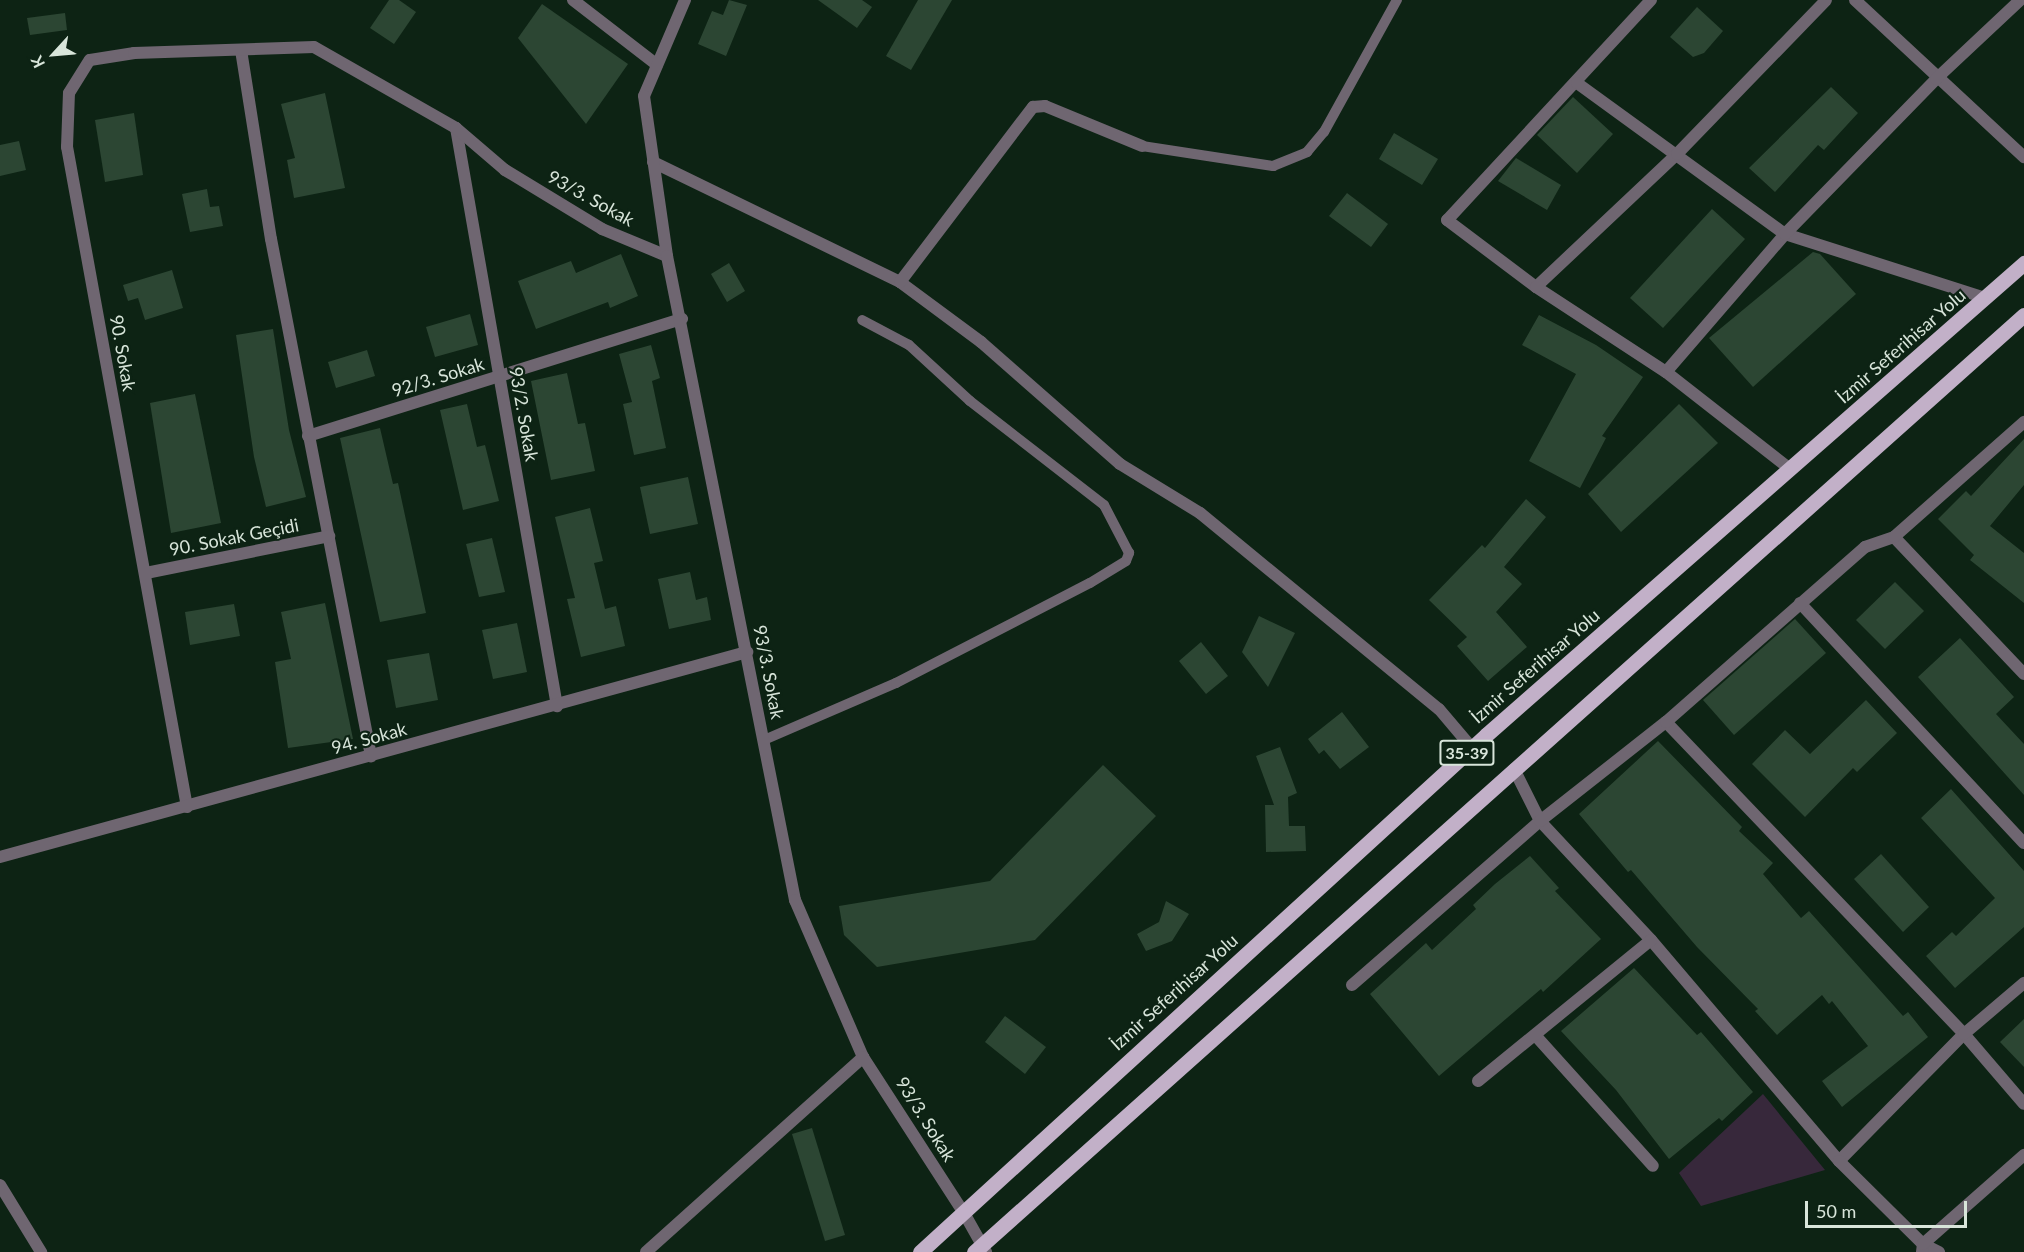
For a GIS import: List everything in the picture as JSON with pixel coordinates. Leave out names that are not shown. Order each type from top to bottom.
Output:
[{"type":"main road","name":"İzmir Seferihisar Yolu","points":[[920,1252],[1035,1144],[1473,748],[2024,263]]},
{"type":"main road","name":"35-39","points":[[980,1250],[1514,769],[2024,315]]},
{"type":"street","points":[[573,0],[657,65]]},
{"type":"street","points":[[667,256],[644,96],[685,0]]},
{"type":"street","points":[[1651,0],[1577,82],[1507,152],[1448,220],[1536,287],[1666,372],[1790,469]]},
{"type":"street","points":[[1536,287],[1677,154],[1826,0]]},
{"type":"street","points":[[1855,0],[1936,79],[2024,156]]},
{"type":"street","points":[[1666,372],[1785,234],[1936,79],[2019,0]]},
{"type":"street","name":"93/3. Sokak","points":[[242,50],[314,46],[456,128],[505,170],[602,229],[667,256],[682,319],[795,900],[863,1057],[964,1213],[980,1250]]},
{"type":"street","points":[[242,50],[308,436],[330,536],[370,756]]},
{"type":"street","name":"90. Sokak","points":[[187,807],[67,147],[69,93],[90,60],[134,53],[242,50]]},
{"type":"street","points":[[1577,82],[1785,234],[1985,298]]},
{"type":"street","points":[[900,282],[1033,107],[1045,106],[1142,146]]},
{"type":"street","name":"93/2. Sokak","points":[[456,128],[557,706]]},
{"type":"street","points":[[653,162],[900,282],[981,342],[1120,465],[1200,513],[1439,710],[1473,748]]},
{"type":"street","name":"92/3. Sokak","points":[[308,436],[682,319]]},
{"type":"street","points":[[1352,986],[1540,821],[1666,722],[1865,547],[1894,537],[2024,422]]},
{"type":"street","name":"90. Sokak Geçidi","points":[[146,573],[330,536]]},
{"type":"street","points":[[1894,537],[2024,674]]},
{"type":"street","points":[[1800,603],[2024,843]]},
{"type":"street","name":"94. Sokak","points":[[0,858],[747,652]]},
{"type":"street","points":[[1666,722],[1964,1034],[2024,1104]]},
{"type":"street","points":[[1514,769],[1540,821],[1651,940],[1839,1161],[1923,1248],[1939,1252]]},
{"type":"street","points":[[1478,1082],[1651,940]]},
{"type":"street","points":[[1839,1161],[1964,1034],[2024,983]]},
{"type":"street","points":[[1535,1035],[1653,1166]]},
{"type":"street","points":[[646,1252],[863,1057]]},
{"type":"street","points":[[1923,1248],[2024,1155]]},
{"type":"street","points":[[0,1185],[40,1252]]},
{"type":"lane","points":[[1142,146],[1273,166],[1307,152],[1323,132],[1397,0]]},
{"type":"lane","points":[[764,740],[927,667],[1090,584],[1126,561],[1129,553],[1104,505],[970,401],[909,345],[862,320]]},
{"type":"shaded area","points":[[1763,1094],[1825,1170],[1701,1206],[1679,1173]]},
{"type":"building","points":[[389,0],[399,0],[416,12],[394,44],[370,28]]},
{"type":"building","points":[[729,0],[747,5],[726,56],[698,44],[712,11],[723,15]]},
{"type":"building","points":[[818,0],[862,0],[872,7],[857,28]]},
{"type":"building","points":[[918,0],[952,0],[911,70],[886,56]]},
{"type":"building","points":[[542,4],[628,64],[586,124],[518,38]]},
{"type":"building","points":[[1697,7],[1723,31],[1704,53],[1693,57],[1670,37]]},
{"type":"building","points":[[65,13],[67,30],[30,35],[27,18]]},
{"type":"building","points":[[1831,87],[1858,113],[1824,150],[1818,145],[1775,192],[1749,168]]},
{"type":"building","points":[[325,93],[345,188],[294,198],[287,160],[295,158],[281,104]]},
{"type":"building","points":[[1573,97],[1613,134],[1577,173],[1537,135]]},
{"type":"building","points":[[134,113],[143,175],[105,182],[95,120]]},
{"type":"building","points":[[1394,133],[1438,159],[1422,185],[1379,159]]},
{"type":"building","points":[[19,141],[26,170],[0,176],[0,145]]},
{"type":"building","points":[[1516,158],[1561,185],[1547,210],[1498,181]]},
{"type":"building","points":[[207,189],[210,207],[219,206],[223,226],[190,232],[182,194]]},
{"type":"building","points":[[1347,193],[1388,224],[1371,247],[1329,216]]},
{"type":"building","points":[[1712,209],[1745,239],[1663,328],[1630,298]]},
{"type":"building","points":[[1813,252],[1820,254],[1856,294],[1753,387],[1709,338]]},
{"type":"building","points":[[621,254],[638,296],[610,308],[608,302],[536,329],[518,281],[571,261],[576,273]]},
{"type":"building","points":[[729,263],[745,291],[727,302],[711,274]]},
{"type":"building","points":[[172,270],[183,308],[145,320],[138,298],[128,301],[123,285]]},
{"type":"building","points":[[470,314],[478,345],[435,357],[426,327]]},
{"type":"building","points":[[1539,315],[1596,345],[1643,377],[1602,436],[1606,438],[1580,488],[1529,461],[1576,374],[1522,345]]},
{"type":"building","points":[[273,329],[289,430],[306,497],[266,507],[254,457],[236,335]]},
{"type":"building","points":[[651,345],[660,378],[652,381],[666,448],[634,455],[623,404],[632,402],[619,354]]},
{"type":"building","points":[[367,350],[375,376],[336,388],[328,362]]},
{"type":"building","points":[[567,373],[578,424],[585,423],[595,471],[551,480],[531,381]]},
{"type":"building","points":[[195,394],[221,523],[171,533],[150,403]]},
{"type":"building","points":[[467,404],[477,447],[485,445],[499,501],[463,510],[440,410]]},
{"type":"building","points":[[1679,404],[1718,443],[1621,532],[1588,494]]},
{"type":"building","points":[[380,428],[393,484],[398,483],[426,613],[380,622],[340,438]]},
{"type":"building","points":[[2024,439],[2024,485],[1990,526],[2024,553],[2024,603],[1970,560],[1974,555],[1938,519],[1966,491],[1971,496]]},
{"type":"building","points":[[688,477],[698,524],[650,534],[640,487]]},
{"type":"building","points":[[1526,499],[1546,517],[1504,567],[1522,584],[1496,612],[1527,647],[1488,681],[1457,646],[1467,637],[1429,600],[1482,545],[1485,548]]},
{"type":"building","points":[[590,508],[603,561],[594,563],[605,609],[616,606],[625,646],[581,657],[567,599],[575,598],[555,517]]},
{"type":"building","points":[[492,538],[505,592],[479,597],[466,544]]},
{"type":"building","points":[[690,572],[696,600],[707,597],[711,620],[669,629],[658,579]]},
{"type":"building","points":[[1895,582],[1924,611],[1885,649],[1856,620]]},
{"type":"building","points":[[325,603],[353,739],[288,748],[275,662],[291,659],[281,612]]},
{"type":"building","points":[[234,604],[240,636],[190,645],[185,612]]},
{"type":"building","points":[[1259,616],[1295,633],[1268,687],[1242,652]]},
{"type":"building","points":[[1795,619],[1826,653],[1734,735],[1703,700]]},
{"type":"building","points":[[517,623],[527,672],[493,679],[482,630]]},
{"type":"building","points":[[1960,638],[2014,697],[1996,714],[2024,744],[2024,795],[1918,677]]},
{"type":"building","points":[[1201,642],[1228,676],[1206,694],[1179,661]]},
{"type":"building","points":[[429,653],[438,700],[396,708],[387,660]]},
{"type":"building","points":[[1866,700],[1897,733],[1857,772],[1853,768],[1805,817],[1752,764],[1785,730],[1810,754]]},
{"type":"building","points":[[1342,712],[1369,747],[1340,769],[1324,750],[1319,754],[1308,739]]},
{"type":"building","points":[[1658,741],[1742,827],[1739,831],[1773,863],[1763,874],[1801,918],[1809,911],[1903,1016],[1908,1012],[1928,1037],[1842,1107],[1822,1081],[1868,1046],[1832,1001],[1829,1004],[1822,995],[1777,1035],[1755,1011],[1758,1009],[1697,947],[1631,870],[1628,872],[1579,814]]},
{"type":"building","points":[[1280,747],[1297,793],[1288,797],[1289,826],[1305,826],[1306,851],[1266,852],[1265,805],[1274,805],[1256,756]]},
{"type":"building","points":[[1103,765],[1156,816],[1035,940],[877,967],[844,935],[839,906],[990,881]]},
{"type":"building","points":[[1951,789],[2024,871],[2024,927],[1955,988],[1926,956],[1952,932],[1956,936],[1995,898],[1921,818]]},
{"type":"building","points":[[1881,854],[1929,907],[1903,932],[1854,879]]},
{"type":"building","points":[[1530,856],[1559,888],[1555,891],[1601,939],[1543,992],[1541,989],[1439,1076],[1370,994],[1426,943],[1432,950],[1476,909],[1473,905]]},
{"type":"building","points":[[1166,901],[1189,914],[1172,941],[1146,951],[1137,934],[1159,922]]},
{"type":"building","points":[[1634,968],[1697,1035],[1701,1032],[1753,1092],[1722,1121],[1719,1118],[1669,1159],[1616,1090],[1561,1031]]},
{"type":"building","points":[[1005,1016],[1046,1047],[1025,1074],[985,1042]]},
{"type":"building","points":[[2024,1019],[2024,1067],[2000,1042]]},
{"type":"building","points":[[812,1128],[845,1235],[825,1241],[792,1134]]}]
